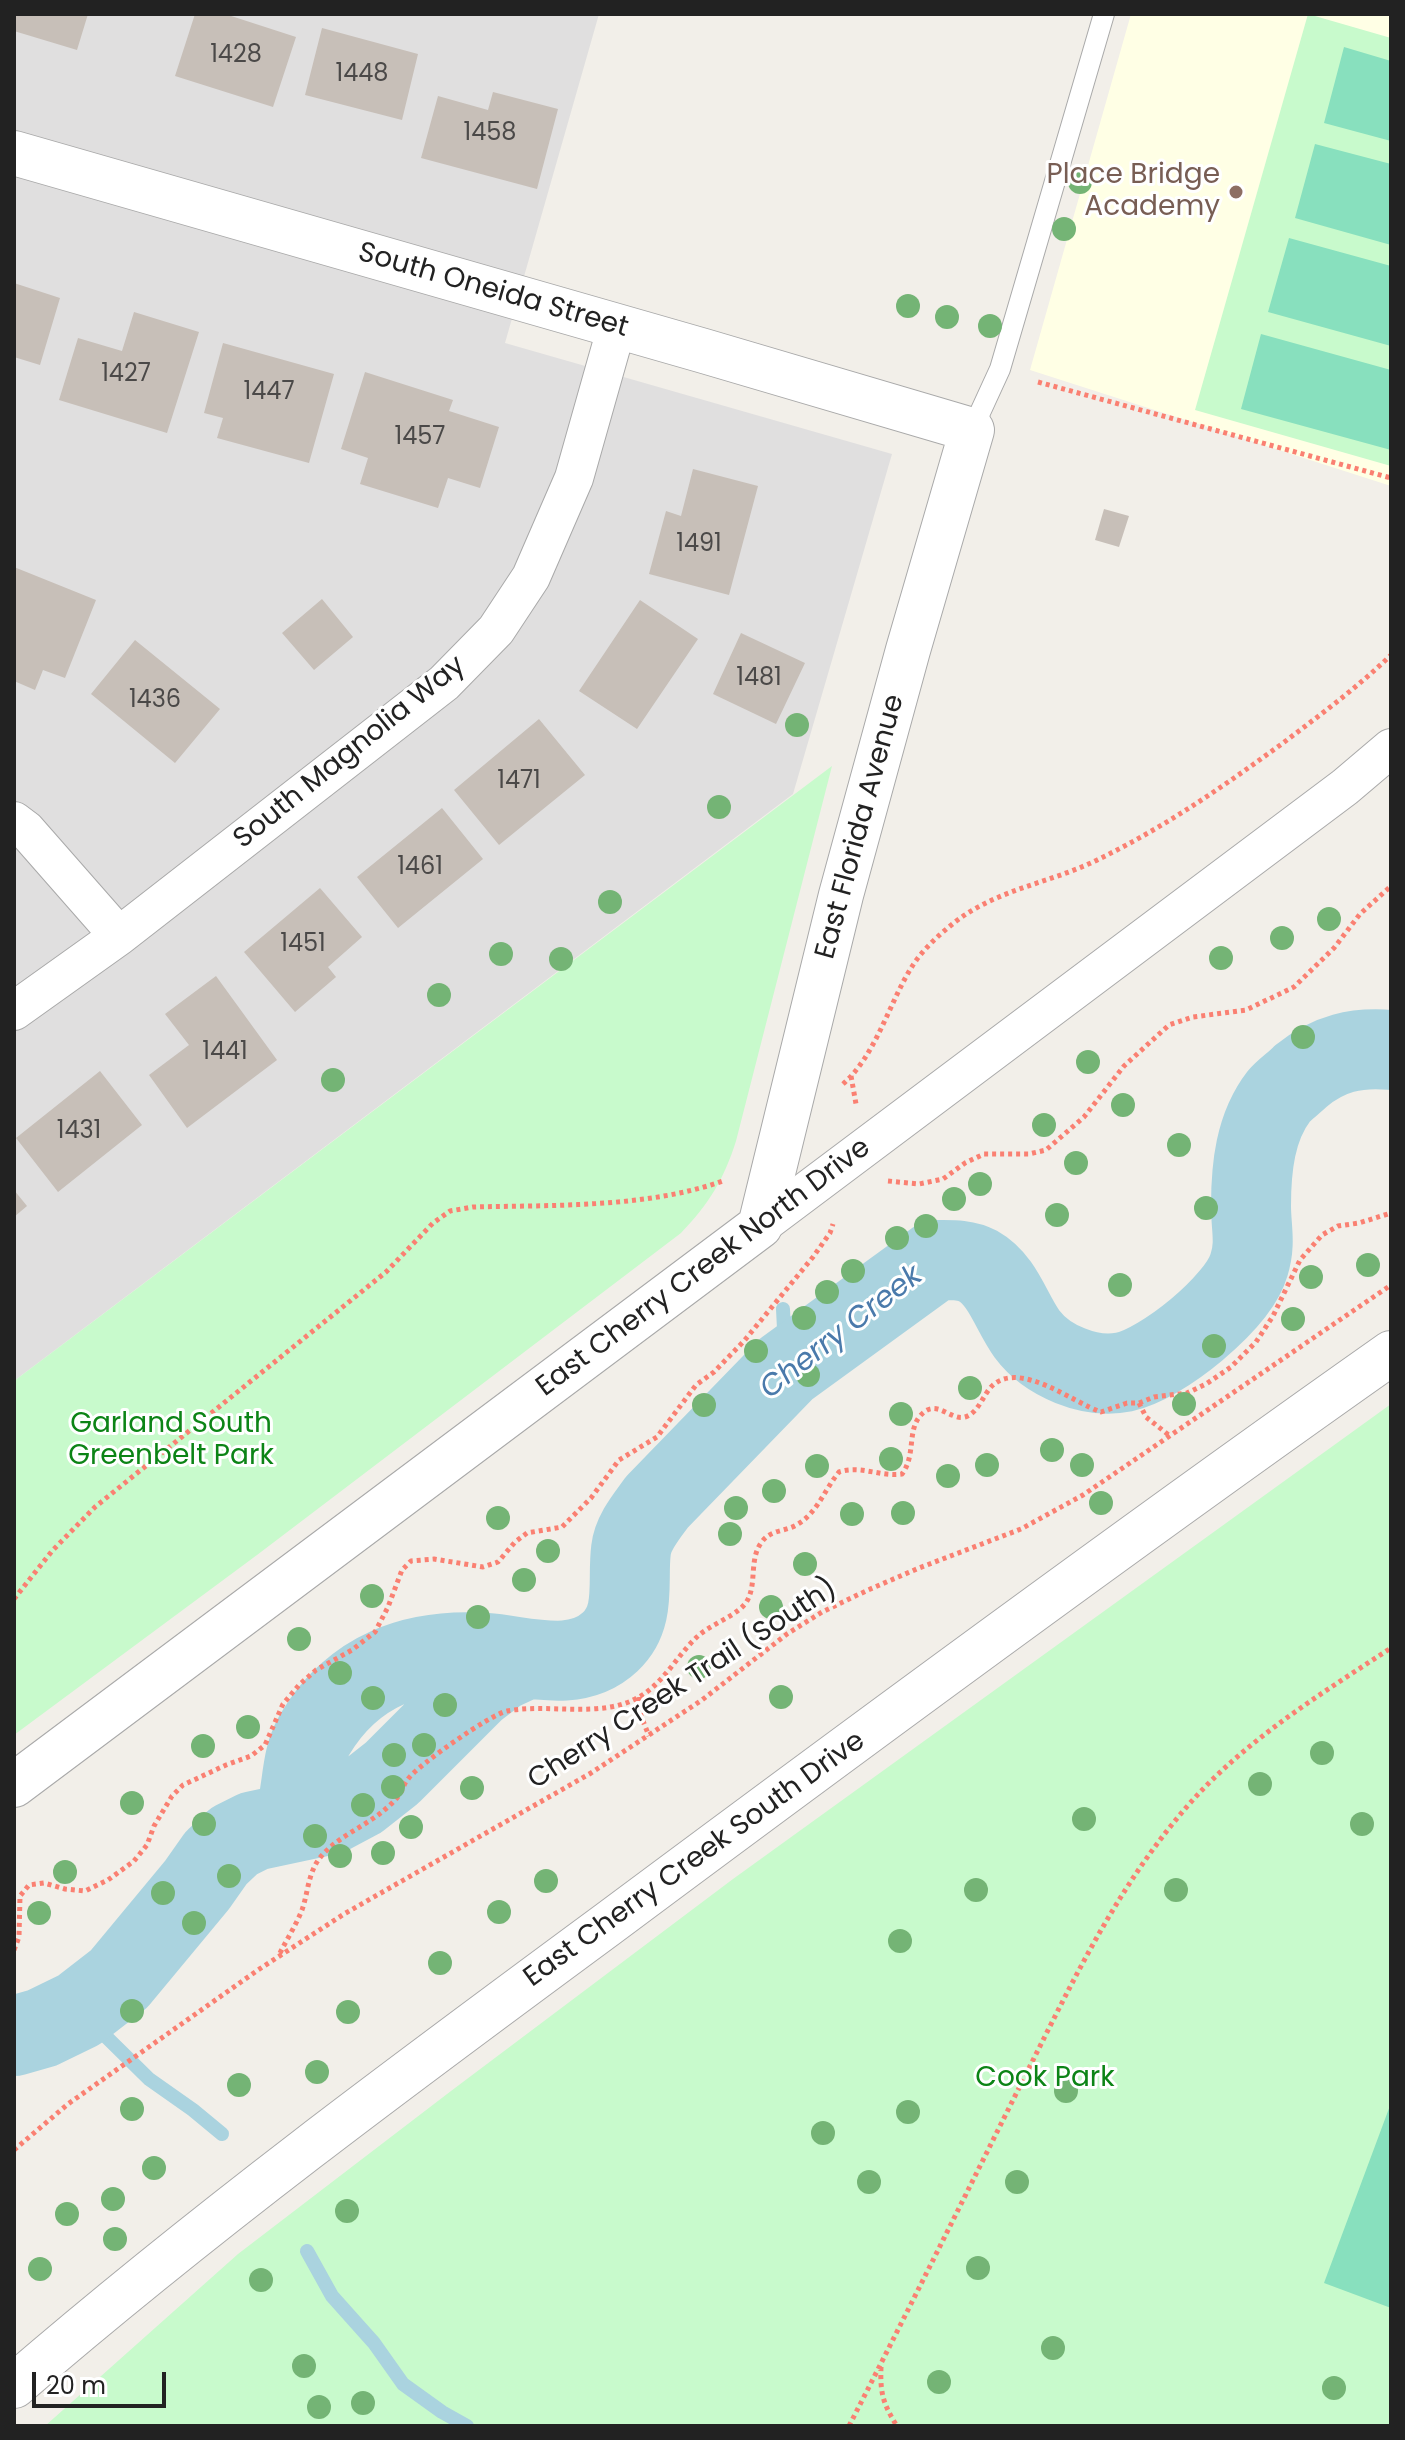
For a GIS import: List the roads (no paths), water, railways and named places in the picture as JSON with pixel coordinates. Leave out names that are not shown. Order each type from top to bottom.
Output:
[{"type":"street","name":"South Oneida Street","points":[[14,153],[972,430]]},
{"type":"street","name":"South Magnolia Way","points":[[14,1011],[119,936],[444,683],[496,630],[531,577],[574,478],[617,326]]},
{"type":"street","name":"East Florida Avenue","points":[[760,1226],[841,895],[972,430]]},
{"type":"street","name":"East Cherry Creek North Drive","points":[[14,1785],[1345,787],[1391,748]]},
{"type":"street","points":[[14,821],[26,830],[119,936]]},
{"type":"street","name":"East Cherry Creek South Drive","points":[[14,2386],[206,2226],[326,2133],[1020,1621],[1391,1353]]},
{"type":"lane","points":[[972,430],[1000,369],[1104,14]]},
{"type":"waterway","name":"Cherry Creek","points":[[293,1822],[306,1755],[315,1734],[330,1712],[367,1679],[410,1660],[434,1655],[460,1652],[566,1660],[597,1652],[610,1642],[624,1622],[627,1610],[634,1537],[657,1502],[786,1369],[936,1260],[968,1262],[987,1272],[1027,1334],[1046,1352],[1070,1366],[1097,1373],[1124,1372],[1140,1367],[1177,1345],[1230,1297],[1249,1265],[1253,1242],[1251,1192],[1256,1148],[1264,1121],[1279,1096],[1311,1068],[1333,1057],[1355,1051],[1391,1050]]},
{"type":"waterway","points":[[783,1309],[786,1369]]},
{"type":"waterway","name":"Cherry Creek","points":[[14,2036],[42,2028],[79,2010],[119,1979],[216,1858],[234,1841],[254,1831],[329,1815],[359,1799],[392,1773],[475,1690],[500,1671],[526,1659]]},
{"type":"waterway","points":[[79,2010],[149,2079],[222,2134]]},
{"type":"waterway","points":[[307,2251],[332,2296],[374,2343],[403,2384],[467,2426]]},
{"type":"place","name":"Place Bridge Academy","points":[[1236,192]]},
{"type":"park label","name":"Garland South Greenbelt Park","points":[[171,1441]]},
{"type":"park label","name":"Cook Park","points":[[1045,2079]]}]
